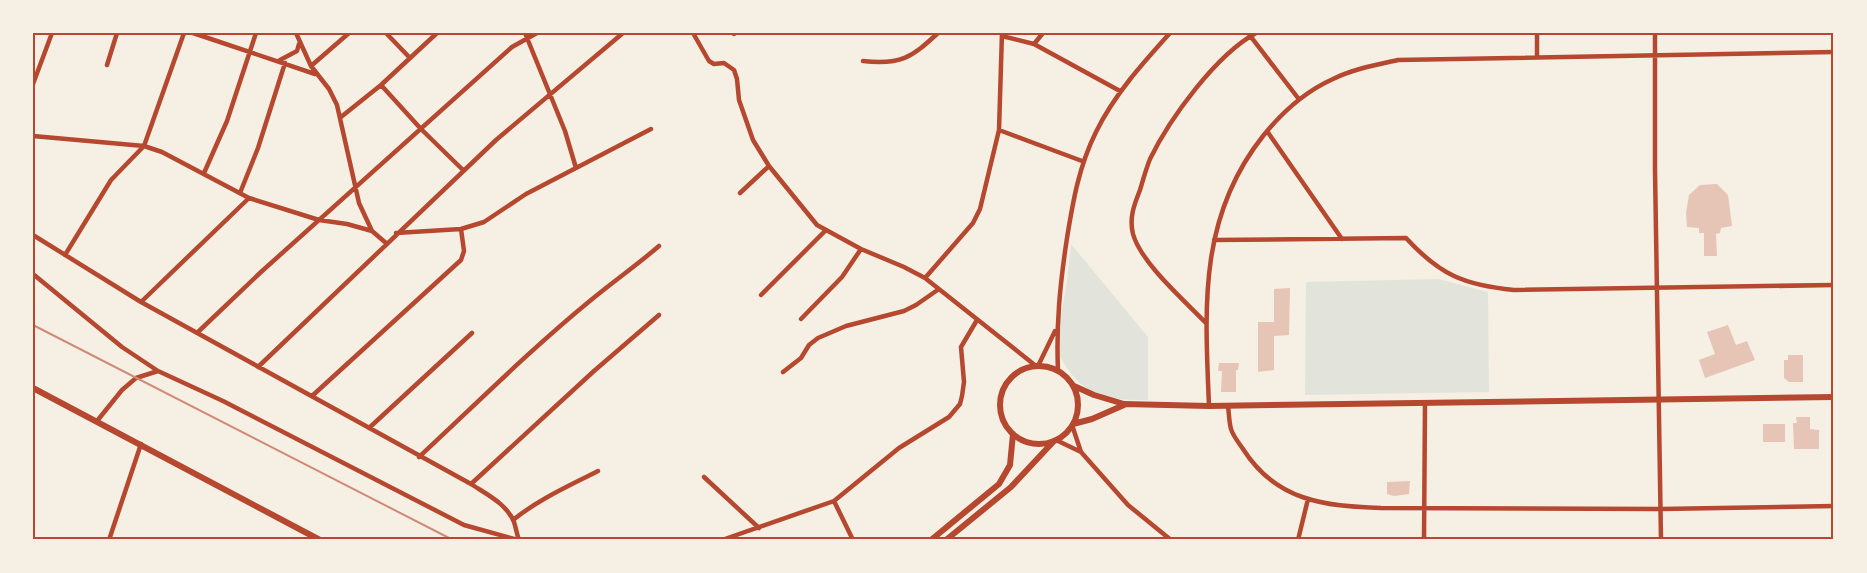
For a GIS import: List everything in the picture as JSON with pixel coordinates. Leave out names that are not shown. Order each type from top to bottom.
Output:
[{"type":"street","points":[[33,84],[52,33]]},
{"type":"street","points":[[107,65],[117,33]]},
{"type":"street","points":[[65,255],[111,180],[144,146],[184,33]]},
{"type":"street","points":[[193,33],[279,60],[315,74]]},
{"type":"street","points":[[204,173],[227,121],[256,33]]},
{"type":"street","points":[[311,66],[349,33]]},
{"type":"street","points":[[386,33],[410,58]]},
{"type":"street","points":[[341,117],[381,85],[437,33]]},
{"type":"street","points":[[525,33],[565,131],[576,168]]},
{"type":"street","points":[[198,332],[356,186],[512,47],[537,33]]},
{"type":"street","points":[[258,367],[496,140],[623,33]]},
{"type":"street","points":[[693,33],[709,61],[714,64],[724,63],[734,70],[739,100],[753,140],[769,166],[817,225],[861,249],[925,278],[1037,366]]},
{"type":"street","points":[[863,61],[880,63],[899,61],[918,52],[938,33]]},
{"type":"street","points":[[1034,44],[1043,33]]},
{"type":"street","points":[[1058,370],[1059,295],[1071,213],[1082,161],[1096,131],[1120,91],[1170,33]]},
{"type":"street","points":[[1537,33],[1537,56]]},
{"type":"street","points":[[1656,33],[1661,540]]},
{"type":"street","points":[[925,278],[973,223],[980,209],[999,130],[1002,34],[1034,44],[1120,91]]},
{"type":"street","points":[[1206,323],[1145,258],[1134,236],[1131,218],[1150,160],[1174,119],[1196,89],[1225,57],[1251,34],[1298,98]]},
{"type":"street","points":[[279,60],[297,51],[299,46],[297,35]]},
{"type":"street","points":[[297,35],[315,74],[329,89],[341,117],[359,203],[372,231],[386,243]]},
{"type":"street","points":[[1209,406],[1206,323],[1210,262],[1218,222],[1232,184],[1252,150],[1298,98],[1333,78],[1398,60],[1834,52]]},
{"type":"street","points":[[240,193],[258,148],[285,63]]},
{"type":"street","points":[[381,85],[421,129],[464,170]]},
{"type":"street","points":[[396,233],[461,230],[484,222],[526,194],[651,129]]},
{"type":"street","points":[[999,130],[1082,161]]},
{"type":"street","points":[[1267,131],[1342,239]]},
{"type":"street","points":[[33,136],[144,146],[162,152],[249,198],[319,220],[372,231]]},
{"type":"street","points":[[740,193],[769,166]]},
{"type":"street","points":[[141,302],[249,198]]},
{"type":"street","points":[[312,396],[460,260],[464,251],[461,230]]},
{"type":"street","points":[[761,295],[826,230]]},
{"type":"street","points":[[33,235],[141,302],[471,484],[495,500],[513,520],[519,540]]},
{"type":"street","points":[[1214,240],[1406,238],[1424,257],[1441,270],[1489,287],[1514,290],[1834,285]]},
{"type":"street","points":[[419,457],[592,298],[659,246]]},
{"type":"street","points":[[801,319],[827,294],[861,249]]},
{"type":"street","points":[[33,274],[122,347],[158,371],[223,401],[464,525],[519,540]]},
{"type":"street","points":[[783,372],[801,358],[809,345],[818,338],[846,326],[904,311],[939,289]]},
{"type":"street","points":[[471,484],[594,371],[659,315]]},
{"type":"street","points":[[722,540],[834,501],[898,448],[949,417],[960,404],[964,382],[961,347],[977,320]]},
{"type":"street","points":[[1037,366],[1057,329]]},
{"type":"street","points":[[369,428],[472,333]]},
{"type":"street","points":[[946,540],[1011,487],[1055,440],[1065,434],[1073,424],[1078,405],[1074,386],[1058,370],[1037,366],[1024,369],[1013,376],[1005,386],[1001,399],[1001,411],[1005,424],[1020,439],[1037,444],[1055,440],[1081,452],[1128,505],[1171,540]]},
{"type":"street","points":[[97,421],[122,390],[136,378],[158,371]]},
{"type":"street","points":[[1074,386],[1094,396],[1124,404],[1209,406],[1834,397]]},
{"type":"street","points":[[33,388],[320,540]]},
{"type":"street","points":[[1424,540],[1425,403]]},
{"type":"street","points":[[1073,424],[1092,419],[1124,404]]},
{"type":"street","points":[[1228,406],[1231,430],[1255,467],[1280,487],[1308,499],[1336,506],[1424,509],[1834,506]]},
{"type":"street","points":[[1073,424],[1081,452]]},
{"type":"street","points":[[931,540],[999,484],[1010,465],[1013,434]]},
{"type":"street","points":[[109,540],[141,444]]},
{"type":"street","points":[[513,520],[548,496],[598,471]]},
{"type":"street","points":[[704,477],[759,528]]},
{"type":"street","points":[[1298,540],[1308,499]]},
{"type":"street","points":[[834,501],[853,540]]},
{"type":"shaded area","points":[[1071,244],[1148,337],[1148,400],[1124,400],[1095,393],[1077,381],[1062,359],[1057,346],[1057,335],[1066,289]]},
{"type":"shaded area","points":[[1438,279],[1488,292],[1489,392],[1305,395],[1306,282]]},
{"type":"building","points":[[1717,184],[1728,195],[1732,226],[1721,228],[1720,233],[1716,234],[1717,256],[1704,256],[1704,233],[1699,233],[1699,228],[1687,227],[1686,213],[1689,195],[1700,185]]},
{"type":"building","points":[[1290,288],[1289,335],[1274,336],[1274,370],[1258,372],[1258,322],[1274,322],[1274,289]]},
{"type":"building","points":[[1728,325],[1736,345],[1747,341],[1755,360],[1705,378],[1699,360],[1715,354],[1707,332]]},
{"type":"building","points":[[1788,355],[1803,355],[1803,382],[1789,382],[1784,378],[1784,360],[1788,360]]},
{"type":"building","points":[[1219,363],[1239,363],[1238,370],[1236,370],[1236,392],[1221,392],[1222,371],[1218,371]]},
{"type":"building","points":[[1796,417],[1810,417],[1810,429],[1819,430],[1819,449],[1794,449],[1793,423],[1797,423]]},
{"type":"building","points":[[1763,424],[1785,424],[1785,442],[1763,442]]},
{"type":"building","points":[[1410,481],[1409,494],[1394,496],[1387,494],[1387,482]]},
{"type":"railway","points":[[33,325],[453,540]]}]
